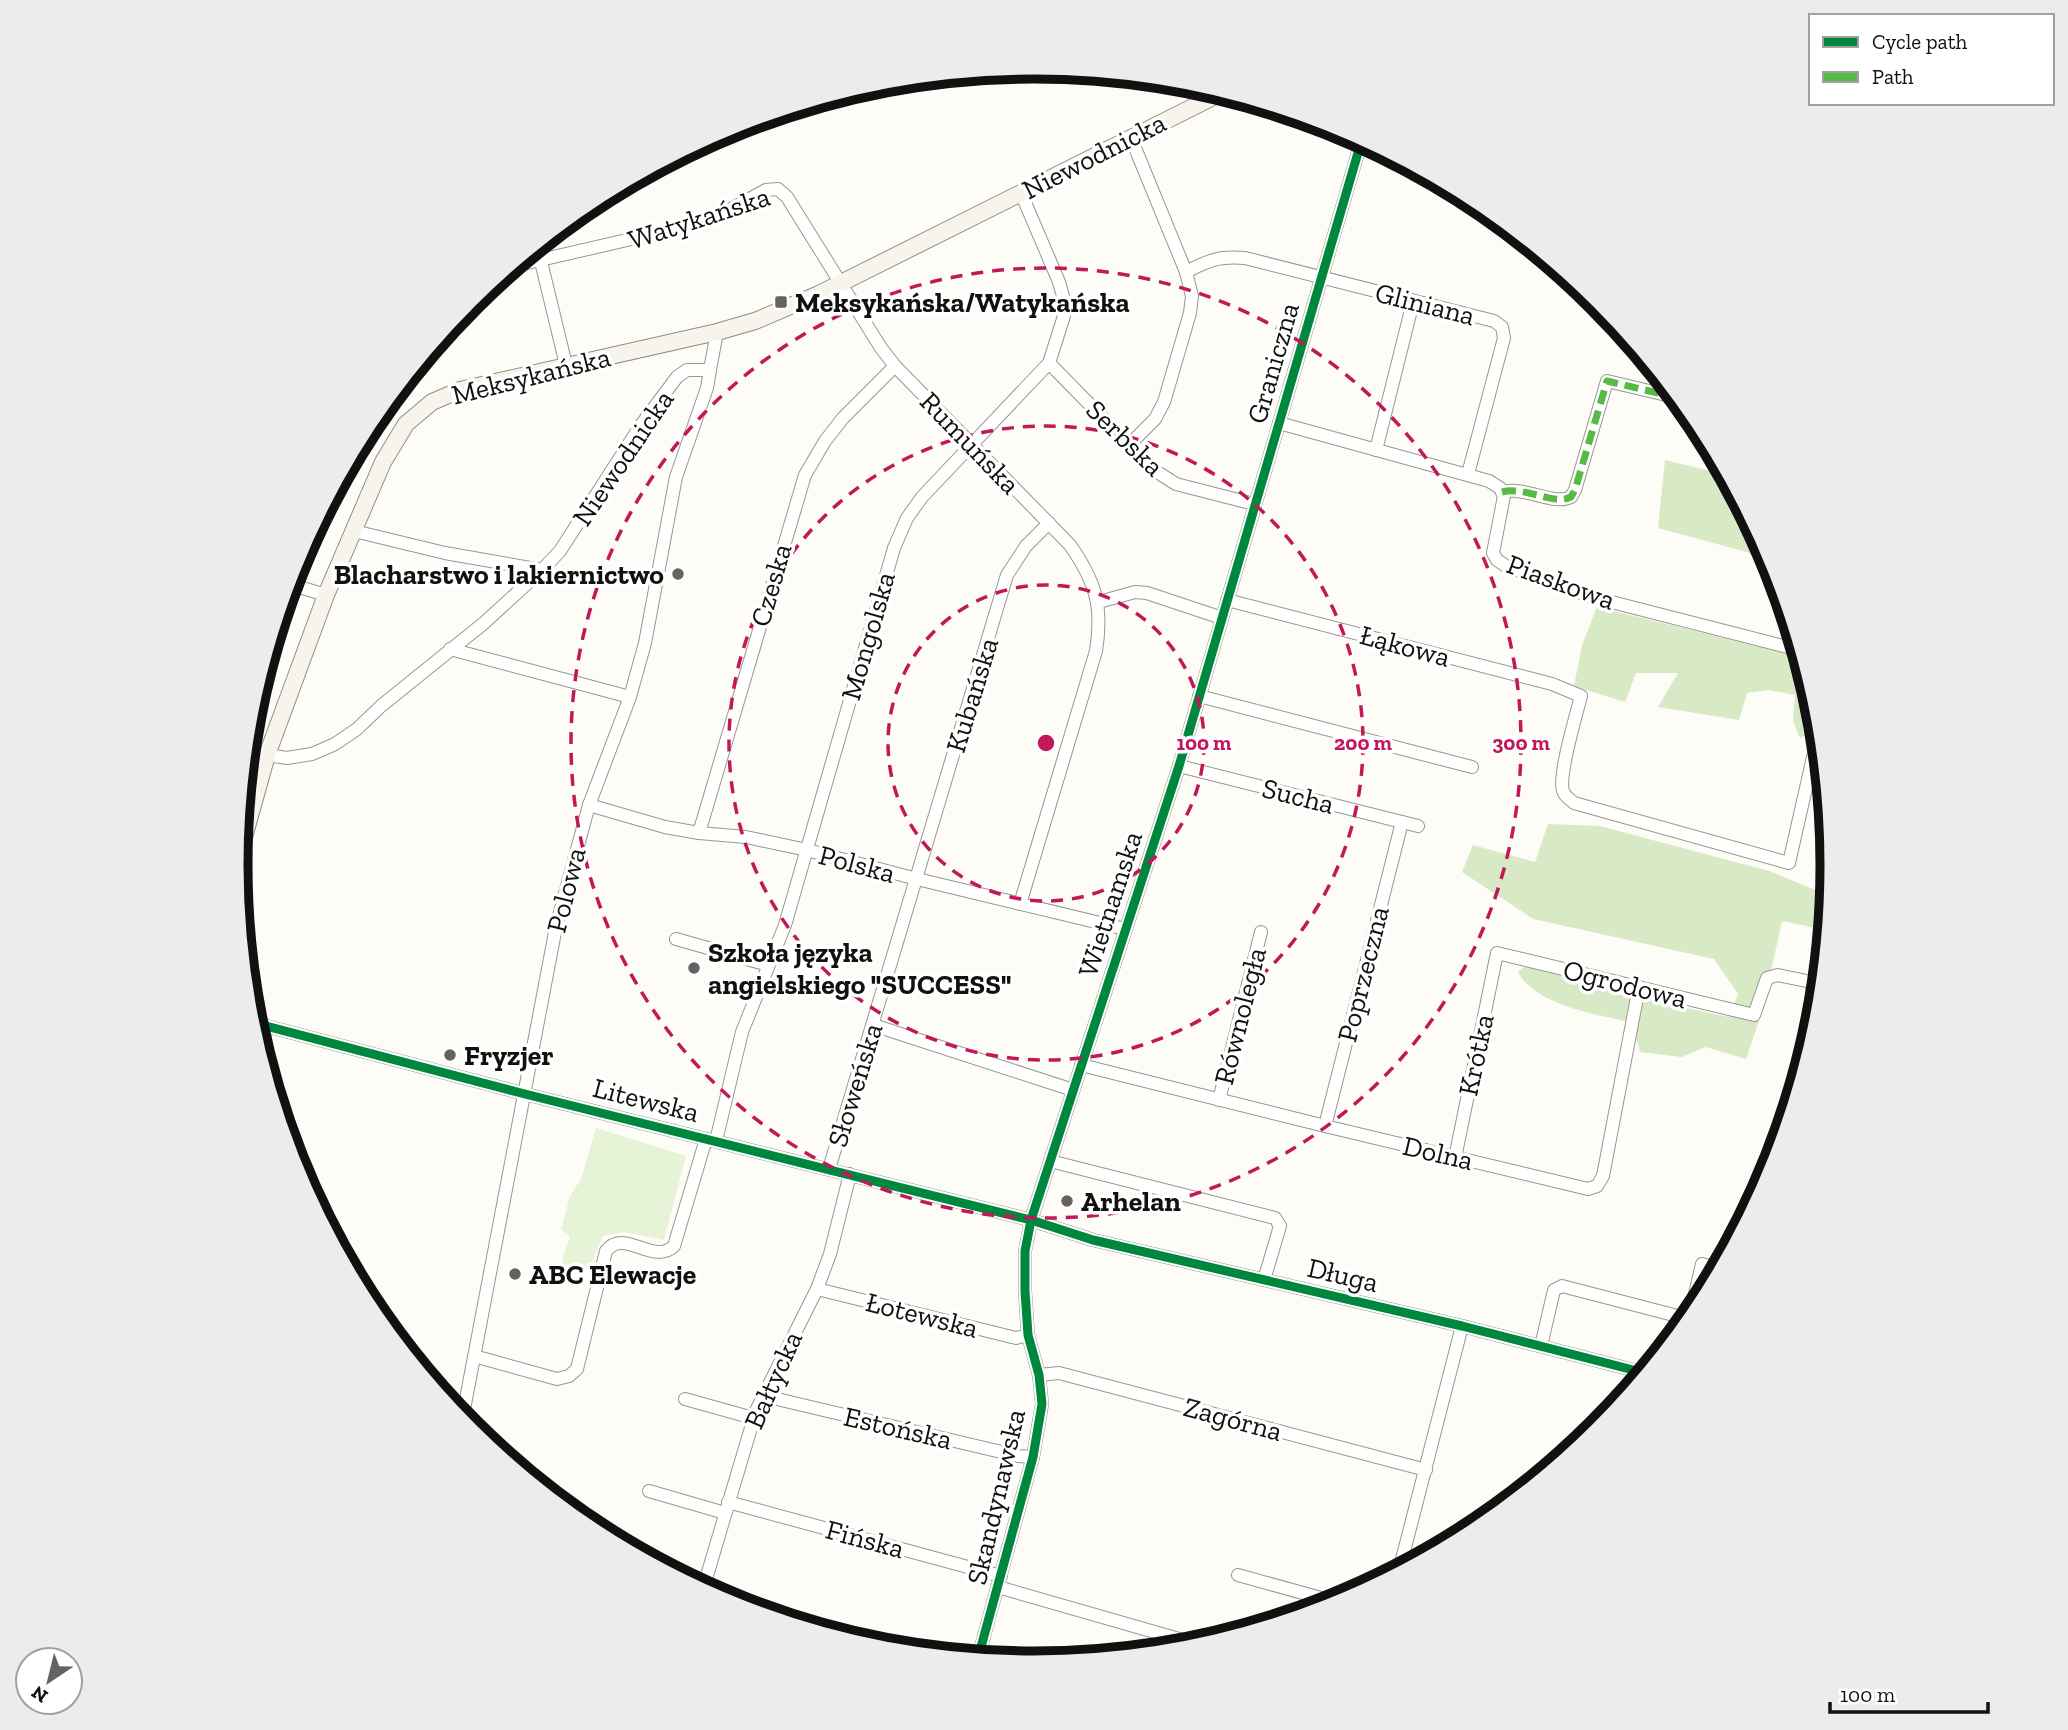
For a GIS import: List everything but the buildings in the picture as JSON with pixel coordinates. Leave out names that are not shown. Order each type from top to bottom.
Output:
[{"type":"street","name":"Niewodnicka","points":[[717,332],[785,309],[1209,99]]},
{"type":"street","points":[[1129,445],[1155,419],[1164,402],[1192,296],[1186,272],[1131,138]]},
{"type":"street","name":"Graniczna","points":[[1227,600],[1359,150]]},
{"type":"street","name":"Watykańska","points":[[529,263],[696,224],[718,216],[766,190],[778,189],[788,197],[841,282]]},
{"type":"street","points":[[1021,193],[1064,295],[1064,316],[1049,363]]},
{"type":"street","points":[[539,254],[566,365]]},
{"type":"street","name":"Gliniana","points":[[1186,272],[1224,256],[1261,262],[1494,321],[1502,327],[1504,338],[1468,474]]},
{"type":"street","name":"Rumuńska","points":[[841,282],[895,366],[1070,545],[1083,563],[1099,602],[1096,651],[1020,904]]},
{"type":"street","points":[[1376,450],[1413,302]]},
{"type":"street","points":[[710,370],[717,332]]},
{"type":"street","name":"Meksykańska","points":[[250,801],[326,595],[390,448],[407,424],[439,398],[460,390],[717,332]]},
{"type":"street","name":"Serbska","points":[[1049,363],[1154,470],[1176,484],[1254,505]]},
{"type":"street","name":"Mongolska","points":[[474,1356],[557,1379],[569,1376],[577,1368],[606,1251],[612,1243],[619,1241],[660,1253],[669,1251],[674,1246],[711,1140],[742,1032],[785,925],[894,548],[907,518],[922,497],[1049,363]]},
{"type":"street","name":"Czeska","points":[[699,833],[805,475],[825,442],[844,418],[895,366]]},
{"type":"street","name":"Niewodnicka","points":[[267,755],[287,758],[312,754],[335,744],[357,729],[381,706],[484,622],[542,570],[567,541],[642,425],[677,377],[687,370],[710,370]]},
{"type":"street","name":"Polowa","points":[[465,1406],[556,927],[589,805],[630,697],[645,643],[676,477],[707,388],[710,370]]},
{"type":"street","points":[[1279,423],[1468,474],[1489,481],[1502,492],[1515,489],[1559,500],[1571,497],[1575,490],[1607,381],[1664,394]]},
{"type":"street","name":"Piaskowa","points":[[1502,492],[1503,508],[1493,553],[1497,560],[1506,566],[1592,597],[1789,647]]},
{"type":"street","name":"Kubańska","points":[[917,879],[1007,575],[1026,546],[1049,523]]},
{"type":"street","points":[[354,531],[445,553],[542,570]]},
{"type":"street","points":[[299,587],[326,595]]},
{"type":"street","points":[[1099,602],[1135,592],[1147,593],[1222,618]]},
{"type":"street","name":"Wietnamska","points":[[1031,1220],[1179,766],[1227,600]]},
{"type":"street","name":"Łąkowa","points":[[1227,600],[1552,684],[1581,696],[1562,789],[1574,803],[1789,863],[1813,757]]},
{"type":"street","points":[[450,649],[630,697]]},
{"type":"street","points":[[1199,696],[1472,766]]},
{"type":"street","name":"Sucha","points":[[1179,766],[1418,826]]},
{"type":"street","name":"Polska","points":[[589,805],[665,827],[746,837],[807,850],[1125,929]]},
{"type":"street","name":"Poprzeczna","points":[[1325,1126],[1402,822]]},
{"type":"street","name":"Słoweńska","points":[[829,1169],[917,879]]},
{"type":"street","name":"Równoległa","points":[[1219,1100],[1261,932]]},
{"type":"street","points":[[676,939],[768,965]]},
{"type":"street","name":"Ogrodowa","points":[[1497,953],[1754,1015],[1766,978],[1778,975],[1811,982]]},
{"type":"street","name":"Krótka","points":[[1455,1158],[1497,953]]},
{"type":"street","name":"Dolna","points":[[1081,1065],[1588,1189],[1597,1186],[1604,1176],[1639,988]]},
{"type":"street","points":[[873,1025],[1073,1090]]},
{"type":"street","name":"Litewska","points":[[265,1026],[525,1094],[1031,1220]]},
{"type":"street","points":[[1050,1161],[1275,1218],[1280,1226],[1264,1280]]},
{"type":"street","name":"Bałtycka","points":[[706,1579],[753,1418],[817,1289],[830,1254],[850,1174]]},
{"type":"street","name":"Długa","points":[[1031,1220],[1093,1240],[1462,1326],[1636,1371]]},
{"type":"street","name":"Skandynawska","points":[[980,1650],[1033,1457],[1042,1404],[1039,1375],[1028,1335],[1025,1251],[1031,1220]]},
{"type":"street","points":[[1696,1289],[1702,1264],[1710,1266]]},
{"type":"street","points":[[1541,1346],[1554,1290],[1562,1286],[1678,1316]]},
{"type":"street","name":"Łotewska","points":[[817,1289],[1016,1338],[1028,1335]]},
{"type":"street","points":[[1402,1559],[1462,1326]]},
{"type":"street","name":"Zagórna","points":[[1039,1375],[1059,1373],[1426,1469]]},
{"type":"street","name":"Estońska","points":[[765,1393],[781,1400],[873,1422],[1018,1456],[1033,1457]]},
{"type":"street","points":[[685,1399],[753,1418]]},
{"type":"street","name":"Fińska","points":[[649,1491],[726,1507],[1000,1581],[1178,1638]]},
{"type":"street","points":[[1238,1575],[1319,1597]]},
{"type":"green space","points":[[1665,460],[1715,472],[1756,555],[1754,554],[1658,528]]},
{"type":"green space","points":[[1597,607],[1791,655],[1809,734],[1800,738],[1793,721],[1795,695],[1768,690],[1747,693],[1739,720],[1658,707],[1678,673],[1636,673],[1625,702],[1574,686],[1582,645]]},
{"type":"green space","points":[[1548,824],[1600,826],[1769,871],[1818,891],[1818,928],[1782,921],[1762,1012],[1746,1059],[1706,1047],[1681,1057],[1640,1052],[1632,1023],[1553,1001],[1527,984],[1518,972],[1527,965],[1640,998],[1729,1017],[1738,994],[1714,959],[1533,919],[1462,872],[1473,845],[1535,862]]},
{"type":"green space","points":[[596,1128],[686,1156],[664,1240],[624,1232],[603,1236],[588,1271],[561,1265],[570,1236],[561,1229],[570,1196],[581,1179]]},
{"type":"marked path","points":[[1502,492],[1521,492],[1556,499],[1571,497],[1607,381],[1664,394]]},
{"type":"cycle path","points":[[980,1650],[1033,1457],[1042,1404],[1039,1375],[1028,1335],[1025,1291],[1025,1251],[1031,1220],[1179,766],[1359,150]]},
{"type":"cycle path","points":[[265,1026],[525,1094],[1031,1220],[1093,1240],[1462,1326],[1636,1371]]},
{"type":"place","name":"Meksykańska/Watykańska","points":[[781,302]]},
{"type":"place","name":"Blacharstwo i lakiernictwo","points":[[678,574]]},
{"type":"place","name":"Szkoła języka angielskiego \"SUCCESS\"","points":[[694,968]]},
{"type":"place","name":"Fryzjer","points":[[450,1055]]},
{"type":"place","name":"Arhelan","points":[[1067,1201]]},
{"type":"place","name":"ABC Elewacje","points":[[515,1274]]}]
